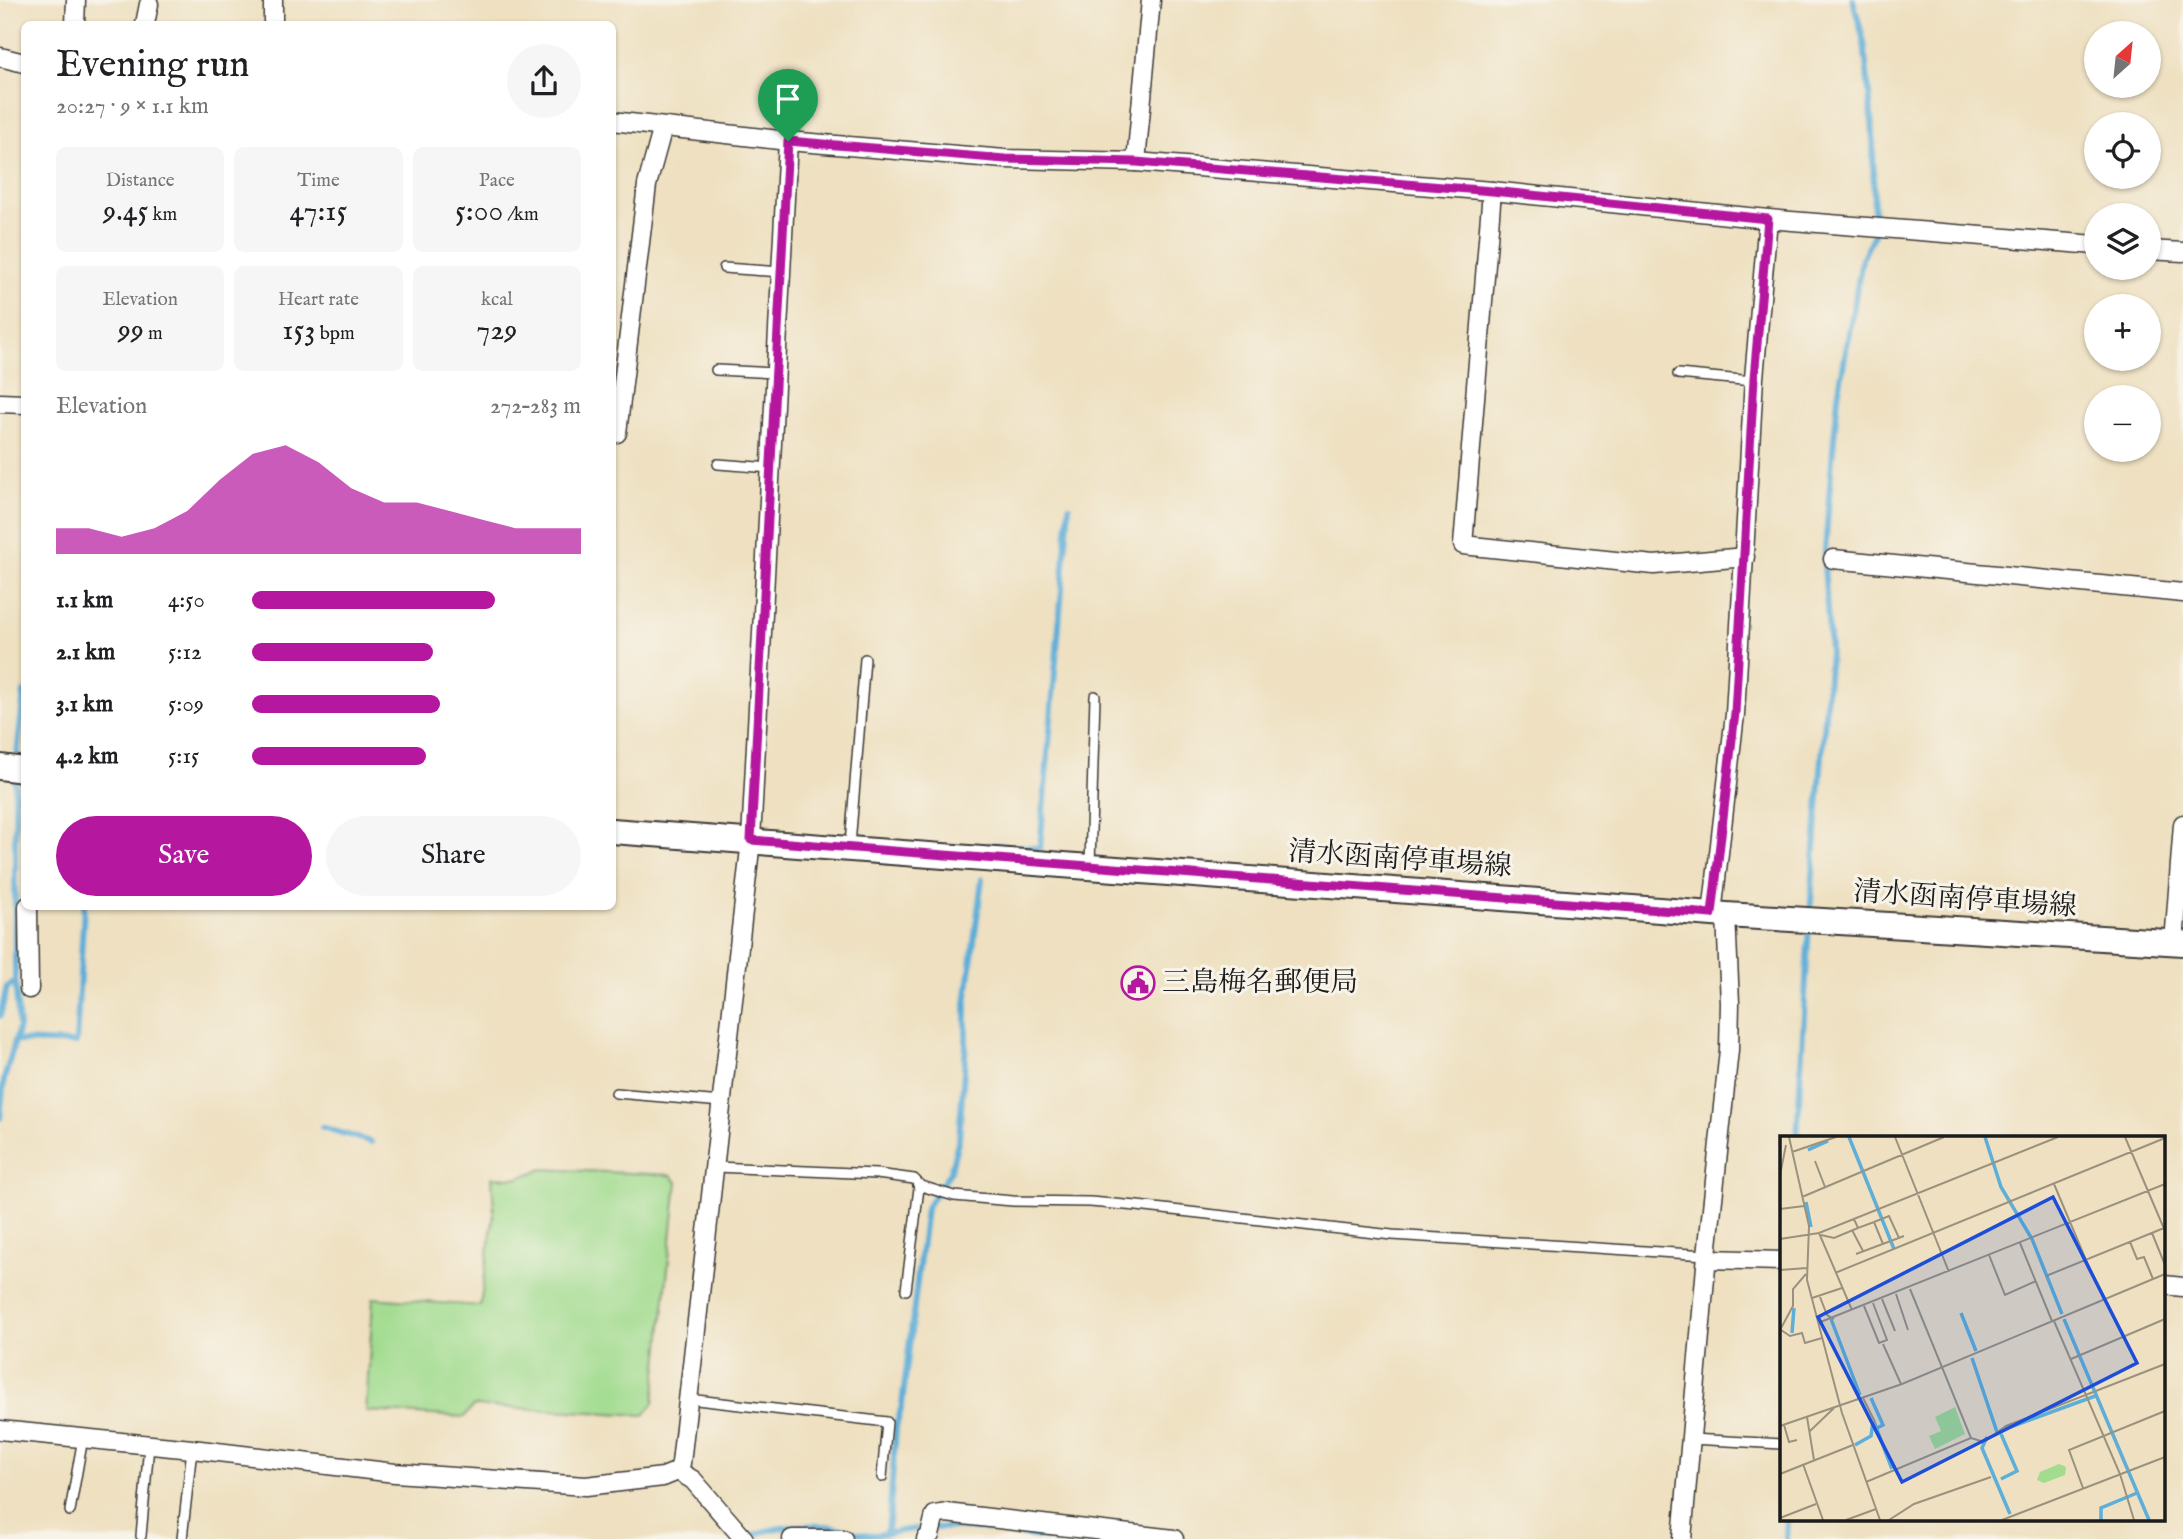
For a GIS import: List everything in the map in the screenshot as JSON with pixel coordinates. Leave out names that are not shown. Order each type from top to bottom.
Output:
[{"type":"main road","points":[[0,767],[21,770]]},
{"type":"main road","name":"清水函南停車場線","points":[[616,831],[1719,915],[2179,943]]},
{"type":"street","points":[[75,21],[76,0]]},
{"type":"street","points":[[272,0],[273,21]]},
{"type":"street","points":[[1136,162],[1151,0]]},
{"type":"street","points":[[146,21],[149,4]]},
{"type":"street","points":[[0,57],[21,62]]},
{"type":"street","points":[[616,121],[788,141],[1005,159],[1136,162],[1492,191],[1768,219],[2084,244]]},
{"type":"street","points":[[617,433],[647,185],[663,127]]},
{"type":"street","points":[[0,1430],[149,1444],[394,1473],[586,1486],[663,1477],[678,1471],[716,1167],[751,840],[788,141]]},
{"type":"street","points":[[1492,191],[1463,545],[1654,565],[1745,557]]},
{"type":"street","points":[[1682,1539],[1729,1050],[1730,1003],[1719,915],[1735,713],[1754,381],[1768,219]]},
{"type":"street","points":[[2161,251],[2183,252]]},
{"type":"street","points":[[0,403],[21,404]]},
{"type":"street","points":[[1833,559],[2183,593]]},
{"type":"street","points":[[2179,943],[2183,824]]},
{"type":"street","points":[[28,910],[29,989]]},
{"type":"street","points":[[1707,1257],[1780,1261]]},
{"type":"street","points":[[678,1471],[693,1480],[740,1534]]},
{"type":"street","points":[[929,1532],[935,1515],[946,1513],[1174,1539]]},
{"type":"street","points":[[792,1539],[843,1539]]},
{"type":"lane","points":[[724,268],[781,272]]},
{"type":"lane","points":[[716,370],[776,373]]},
{"type":"lane","points":[[1678,374],[1754,381]]},
{"type":"lane","points":[[718,464],[771,468]]},
{"type":"lane","points":[[849,848],[865,659]]},
{"type":"lane","points":[[1090,866],[1095,696]]},
{"type":"lane","points":[[616,1093],[723,1102]]},
{"type":"lane","points":[[716,1167],[877,1174],[914,1179],[918,1185],[906,1290]]},
{"type":"lane","points":[[918,1185],[932,1187],[947,1194],[1013,1201],[1137,1206],[1392,1235],[1707,1257]]},
{"type":"lane","points":[[688,1399],[887,1422],[882,1477]]},
{"type":"lane","points":[[70,1511],[83,1438]]},
{"type":"lane","points":[[1691,1439],[1780,1444]]},
{"type":"lane","points":[[141,1535],[149,1444]]},
{"type":"lane","points":[[182,1539],[192,1449]]},
{"type":"green space","points":[[543,1169],[671,1175],[677,1182],[654,1403],[644,1415],[474,1406],[464,1417],[366,1411],[373,1298],[480,1306],[494,1213],[492,1177],[518,1178]]},
{"type":"waterway","points":[[1810,914],[1830,651],[1824,564],[1838,396],[1862,259],[1874,234],[1873,134],[1864,42],[1853,0]]},
{"type":"waterway","points":[[989,845],[1040,848],[1069,507]]},
{"type":"waterway","points":[[16,763],[21,719]]},
{"type":"waterway","points":[[0,1118],[4,1080],[19,1027],[15,979],[15,774]]},
{"type":"waterway","points":[[885,1534],[889,1523],[896,1427],[902,1405],[926,1208],[950,1172],[959,1138],[966,1004],[982,879]]},
{"type":"waterway","points":[[16,1041],[76,1043],[84,910]]},
{"type":"waterway","points":[[1797,1136],[1809,925]]},
{"type":"waterway","points":[[0,1016],[7,987],[15,981]]},
{"type":"waterway","points":[[322,1127],[371,1142]]},
{"type":"waterway","points":[[1786,1539],[1787,1522]]},
{"type":"waterway","points":[[747,1538],[775,1529],[817,1525],[868,1535],[951,1527],[1056,1539]]},
{"type":"place","name":"三島梅名郵便局","points":[[1138,983]]},
{"type":"route","points":[[788,141],[1005,159],[1136,162],[1492,191],[1768,219],[1754,378],[1735,713],[1712,914],[751,840],[788,141]]}]
